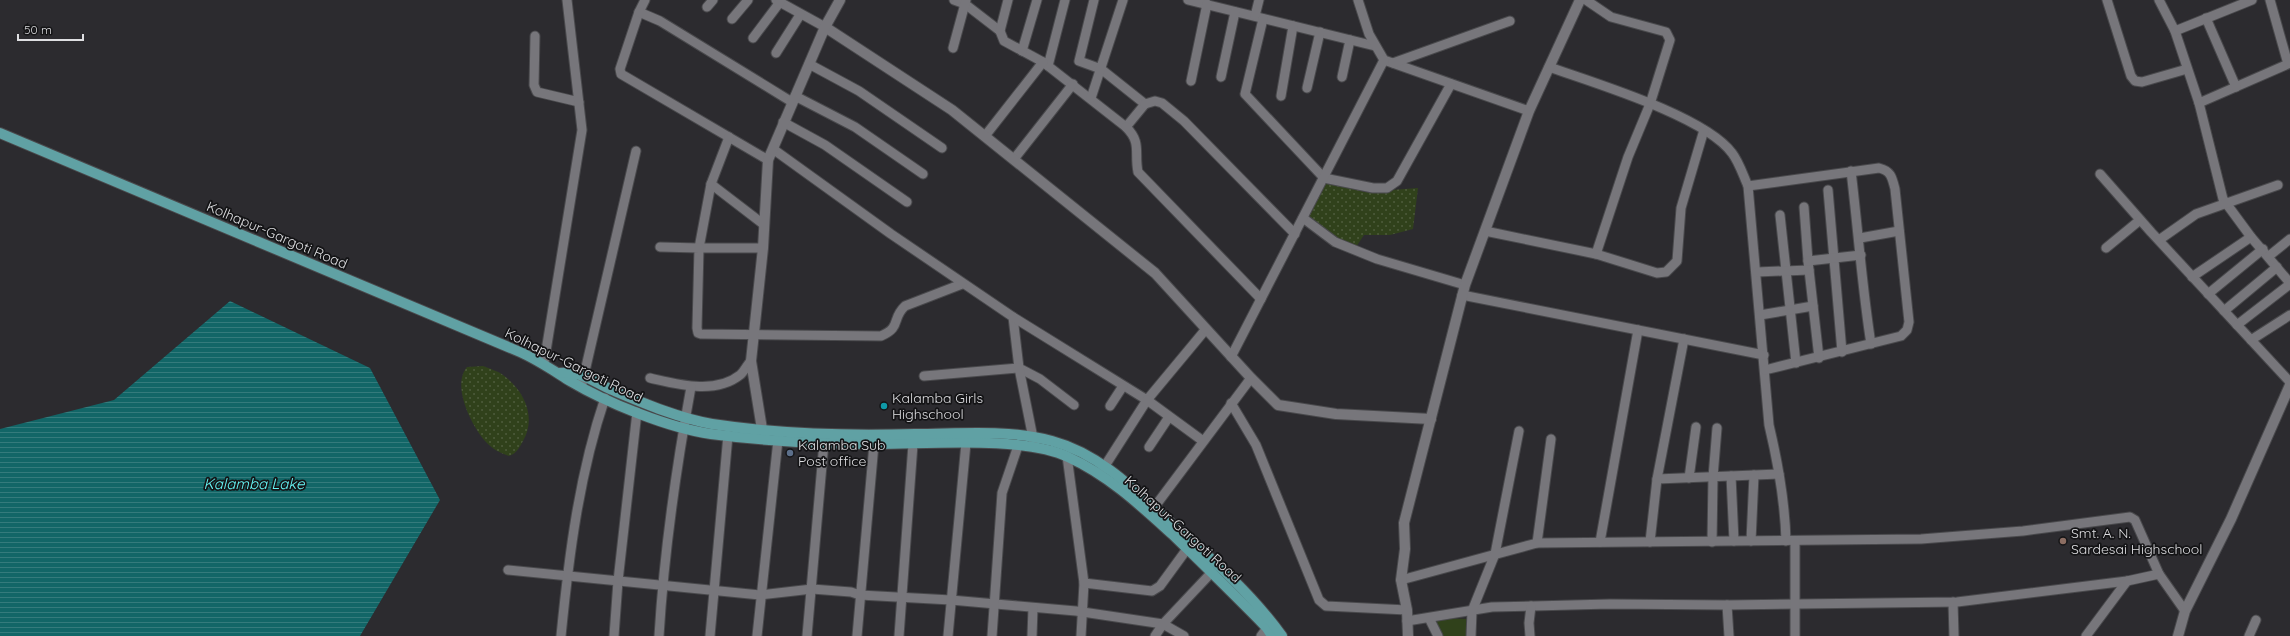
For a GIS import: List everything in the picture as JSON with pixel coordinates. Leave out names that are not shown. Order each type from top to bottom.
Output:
[{"type":"main road","name":"Kolhapur-Gargoti Road","points":[[0,133],[544,363],[581,387],[637,412],[683,428],[728,435],[778,440],[874,444],[966,443],[1018,446],[1034,442],[1102,470]]},
{"type":"main road","points":[[559,372],[574,372],[611,389],[685,417],[710,423],[762,429],[873,434],[962,433],[1072,447],[1102,470],[1233,579],[1268,616],[1282,636]]},
{"type":"main road","name":"Kolhapur-Gargoti Road","points":[[1152,511],[1187,549],[1212,572],[1267,633]]},
{"type":"street","points":[[544,363],[582,130],[567,0]]},
{"type":"street","points":[[646,0],[640,12],[620,69],[621,74],[768,160]]},
{"type":"street","points":[[732,19],[748,0]]},
{"type":"street","points":[[762,429],[751,360],[763,248],[763,224],[768,160],[825,27],[840,0]]},
{"type":"street","points":[[954,0],[965,2],[1000,31],[1004,41],[1046,64],[1126,127],[1134,135],[1137,145],[1138,172],[1261,299]]},
{"type":"street","points":[[1000,31],[1008,0]]},
{"type":"street","points":[[1022,51],[1037,0]]},
{"type":"street","points":[[985,136],[1046,64],[1065,0]]},
{"type":"street","points":[[1094,0],[1078,61],[1101,69],[1145,104]]},
{"type":"street","points":[[1091,98],[1123,0]]},
{"type":"street","points":[[1188,0],[1375,46]]},
{"type":"street","points":[[1221,77],[1231,11],[1230,0]]},
{"type":"street","points":[[1259,0],[1259,17],[1245,94],[1324,178],[1373,188],[1387,188],[1397,181],[1451,84]]},
{"type":"street","points":[[1358,0],[1375,46],[1384,60],[1529,111]]},
{"type":"street","points":[[1408,636],[1407,610],[1401,580],[1405,549],[1404,523],[1462,295],[1529,111],[1580,0]]},
{"type":"street","points":[[1586,0],[1610,17],[1666,32],[1670,40],[1650,104],[1628,157],[1596,254]]},
{"type":"street","points":[[2107,0],[2131,76],[2136,81],[2142,82],[2187,69]]},
{"type":"street","points":[[2159,0],[2175,31],[2199,103],[2225,202],[2251,237],[2290,283],[2237,325]]},
{"type":"street","points":[[2175,31],[2252,0]]},
{"type":"street","points":[[2199,103],[2289,64],[2270,0]]},
{"type":"street","points":[[754,38],[778,1],[800,15],[825,27],[952,110],[1155,273],[1231,357],[1278,405],[1294,409],[1351,415],[1430,419]]},
{"type":"street","points":[[954,48],[965,2]]},
{"type":"street","points":[[1191,82],[1203,3]]},
{"type":"street","points":[[640,12],[794,99],[855,127],[923,174]]},
{"type":"street","points":[[776,53],[800,15]]},
{"type":"street","points":[[2206,18],[2236,87]]},
{"type":"street","points":[[1393,64],[1510,21]]},
{"type":"street","points":[[1281,96],[1293,26]]},
{"type":"street","points":[[1307,88],[1320,32]]},
{"type":"street","points":[[535,36],[534,85],[537,92],[579,102]]},
{"type":"street","points":[[1342,77],[1350,40]]},
{"type":"street","points":[[1231,357],[1384,60]]},
{"type":"street","points":[[809,64],[858,91],[942,148]]},
{"type":"street","points":[[1549,67],[1680,116],[1704,130],[1732,152],[1748,186],[1757,272],[1769,425],[1791,541],[1795,605],[1795,636]]},
{"type":"street","points":[[1014,159],[1073,84]]},
{"type":"street","points":[[1126,127],[1145,104],[1155,101],[1162,103],[1184,121],[1295,234]]},
{"type":"street","points":[[783,122],[825,145],[907,202]]},
{"type":"street","points":[[1485,231],[1596,254],[1657,273],[1666,272],[1673,267],[1677,261],[1682,208],[1704,130]]},
{"type":"street","points":[[729,138],[711,184],[699,248],[698,332],[753,336],[881,336],[891,332],[895,327],[900,311],[905,306],[962,284]]},
{"type":"street","points":[[773,149],[962,284],[1147,400],[1203,441]]},
{"type":"street","points":[[581,387],[585,376],[636,151]]},
{"type":"street","points":[[1748,186],[1851,171],[1879,168],[1887,170],[1892,175],[1909,322],[1907,330],[1901,336],[1819,358],[1765,370]]},
{"type":"street","points":[[1851,171],[1860,238],[1864,301],[1870,344]]},
{"type":"street","points":[[2100,174],[2192,277],[2290,382]]},
{"type":"street","points":[[711,184],[763,224]]},
{"type":"street","points":[[2159,240],[2196,214],[2225,202],[2278,185]]},
{"type":"street","points":[[1828,190],[1842,352]]},
{"type":"street","points":[[1804,206],[1808,265],[1819,358]]},
{"type":"street","points":[[1780,215],[1796,363]]},
{"type":"street","points":[[1303,218],[1335,242],[1377,259],[1465,285]]},
{"type":"street","points":[[2106,248],[2140,220]]},
{"type":"street","points":[[1860,238],[1899,231]]},
{"type":"street","points":[[2192,277],[2251,237]]},
{"type":"street","points":[[2208,294],[2266,253],[2290,239]]},
{"type":"street","points":[[660,247],[763,248]]},
{"type":"street","points":[[1757,272],[1786,271],[1834,258],[1861,255]]},
{"type":"street","points":[[2224,311],[2277,267]]},
{"type":"street","points":[[1462,295],[1764,355]]},
{"type":"street","points":[[1760,315],[1813,306]]},
{"type":"street","points":[[2251,340],[2290,315]]},
{"type":"street","points":[[1013,317],[1019,368],[1034,442]]},
{"type":"street","points":[[1102,470],[1147,400],[1206,330]]},
{"type":"street","points":[[1600,542],[1638,330]]},
{"type":"street","points":[[1650,542],[1657,479],[1684,339]]},
{"type":"street","points":[[650,378],[691,387],[726,382],[740,375],[751,360]]},
{"type":"street","points":[[924,376],[1019,368],[1040,379],[1074,405]]},
{"type":"street","points":[[1152,511],[1251,378]]},
{"type":"street","points":[[2178,636],[2185,611],[2231,519],[2290,385]]},
{"type":"street","points":[[1110,406],[1123,386]]},
{"type":"street","points":[[658,636],[662,585],[683,428],[691,387]]},
{"type":"street","points":[[562,636],[567,576],[577,504],[597,423],[605,398]]},
{"type":"street","points":[[1231,403],[1256,445],[1320,600],[1326,606],[1407,610]]},
{"type":"street","points":[[614,636],[618,581],[637,412]]},
{"type":"street","points":[[1149,447],[1169,417]]},
{"type":"street","points":[[1689,478],[1696,426]]},
{"type":"street","points":[[1712,542],[1712,477],[1717,428]]},
{"type":"street","points":[[1471,636],[1472,611],[1495,554],[1519,430]]},
{"type":"street","points":[[710,636],[728,435]]},
{"type":"street","points":[[1536,543],[1552,439]]},
{"type":"street","points":[[757,636],[760,595],[778,440]]},
{"type":"street","points":[[807,636],[824,442]]},
{"type":"street","points":[[948,636],[950,600],[966,443]]},
{"type":"street","points":[[857,636],[874,444]]},
{"type":"street","points":[[899,636],[913,444]]},
{"type":"street","points":[[992,636],[1002,493],[1018,446]]},
{"type":"street","points":[[1067,456],[1084,583],[1081,636]]},
{"type":"street","points":[[1657,479],[1779,474]]},
{"type":"street","points":[[1751,541],[1754,475]]},
{"type":"street","points":[[1731,476],[1734,541]]},
{"type":"street","points":[[1401,580],[1536,543],[1921,539],[2023,531],[2130,517],[2135,520],[2159,574],[2185,611]]},
{"type":"street","points":[[1084,583],[1152,591],[1160,586],[1187,549]]},
{"type":"street","points":[[508,570],[760,595],[812,589],[851,592],[860,595],[950,600],[1083,612],[1163,624],[1184,636]]},
{"type":"street","points":[[1155,636],[1163,624],[1212,572]]},
{"type":"street","points":[[1407,621],[1492,607],[1610,604],[1795,605],[1953,602],[2010,597],[2127,581],[2159,574]]},
{"type":"street","points":[[2086,636],[2127,581]]},
{"type":"street","points":[[1953,602],[1954,636]]},
{"type":"street","points":[[1727,605],[1729,636]]},
{"type":"street","points":[[1530,636],[1529,623],[1531,606]]},
{"type":"street","points":[[1032,636],[1033,608]]},
{"type":"street","points":[[1429,618],[1438,636]]},
{"type":"street","points":[[2249,636],[2256,620]]},
{"type":"green space","points":[[1327,181],[1365,192],[1418,188],[1413,229],[1390,235],[1364,235],[1356,247],[1337,239],[1308,216]]},
{"type":"green space","points":[[483,366],[499,372],[510,381],[517,388],[526,405],[529,423],[527,432],[518,450],[509,456],[502,454],[485,441],[474,426],[465,406],[461,384],[463,375],[467,367]]},
{"type":"green space","points":[[1429,618],[1471,619],[1471,636],[1441,636]]},
{"type":"water","name":"Kalamba Lake","points":[[230,301],[370,368],[440,500],[360,636],[0,636],[0,429],[114,400]]},
{"type":"place","name":"Kalamba Girls Highschool","points":[[884,406]]},
{"type":"place","name":"Kalamba Sub Post office","points":[[790,453]]},
{"type":"place","name":"Smt. A. N. Sardesai Highschool","points":[[2063,541]]}]
